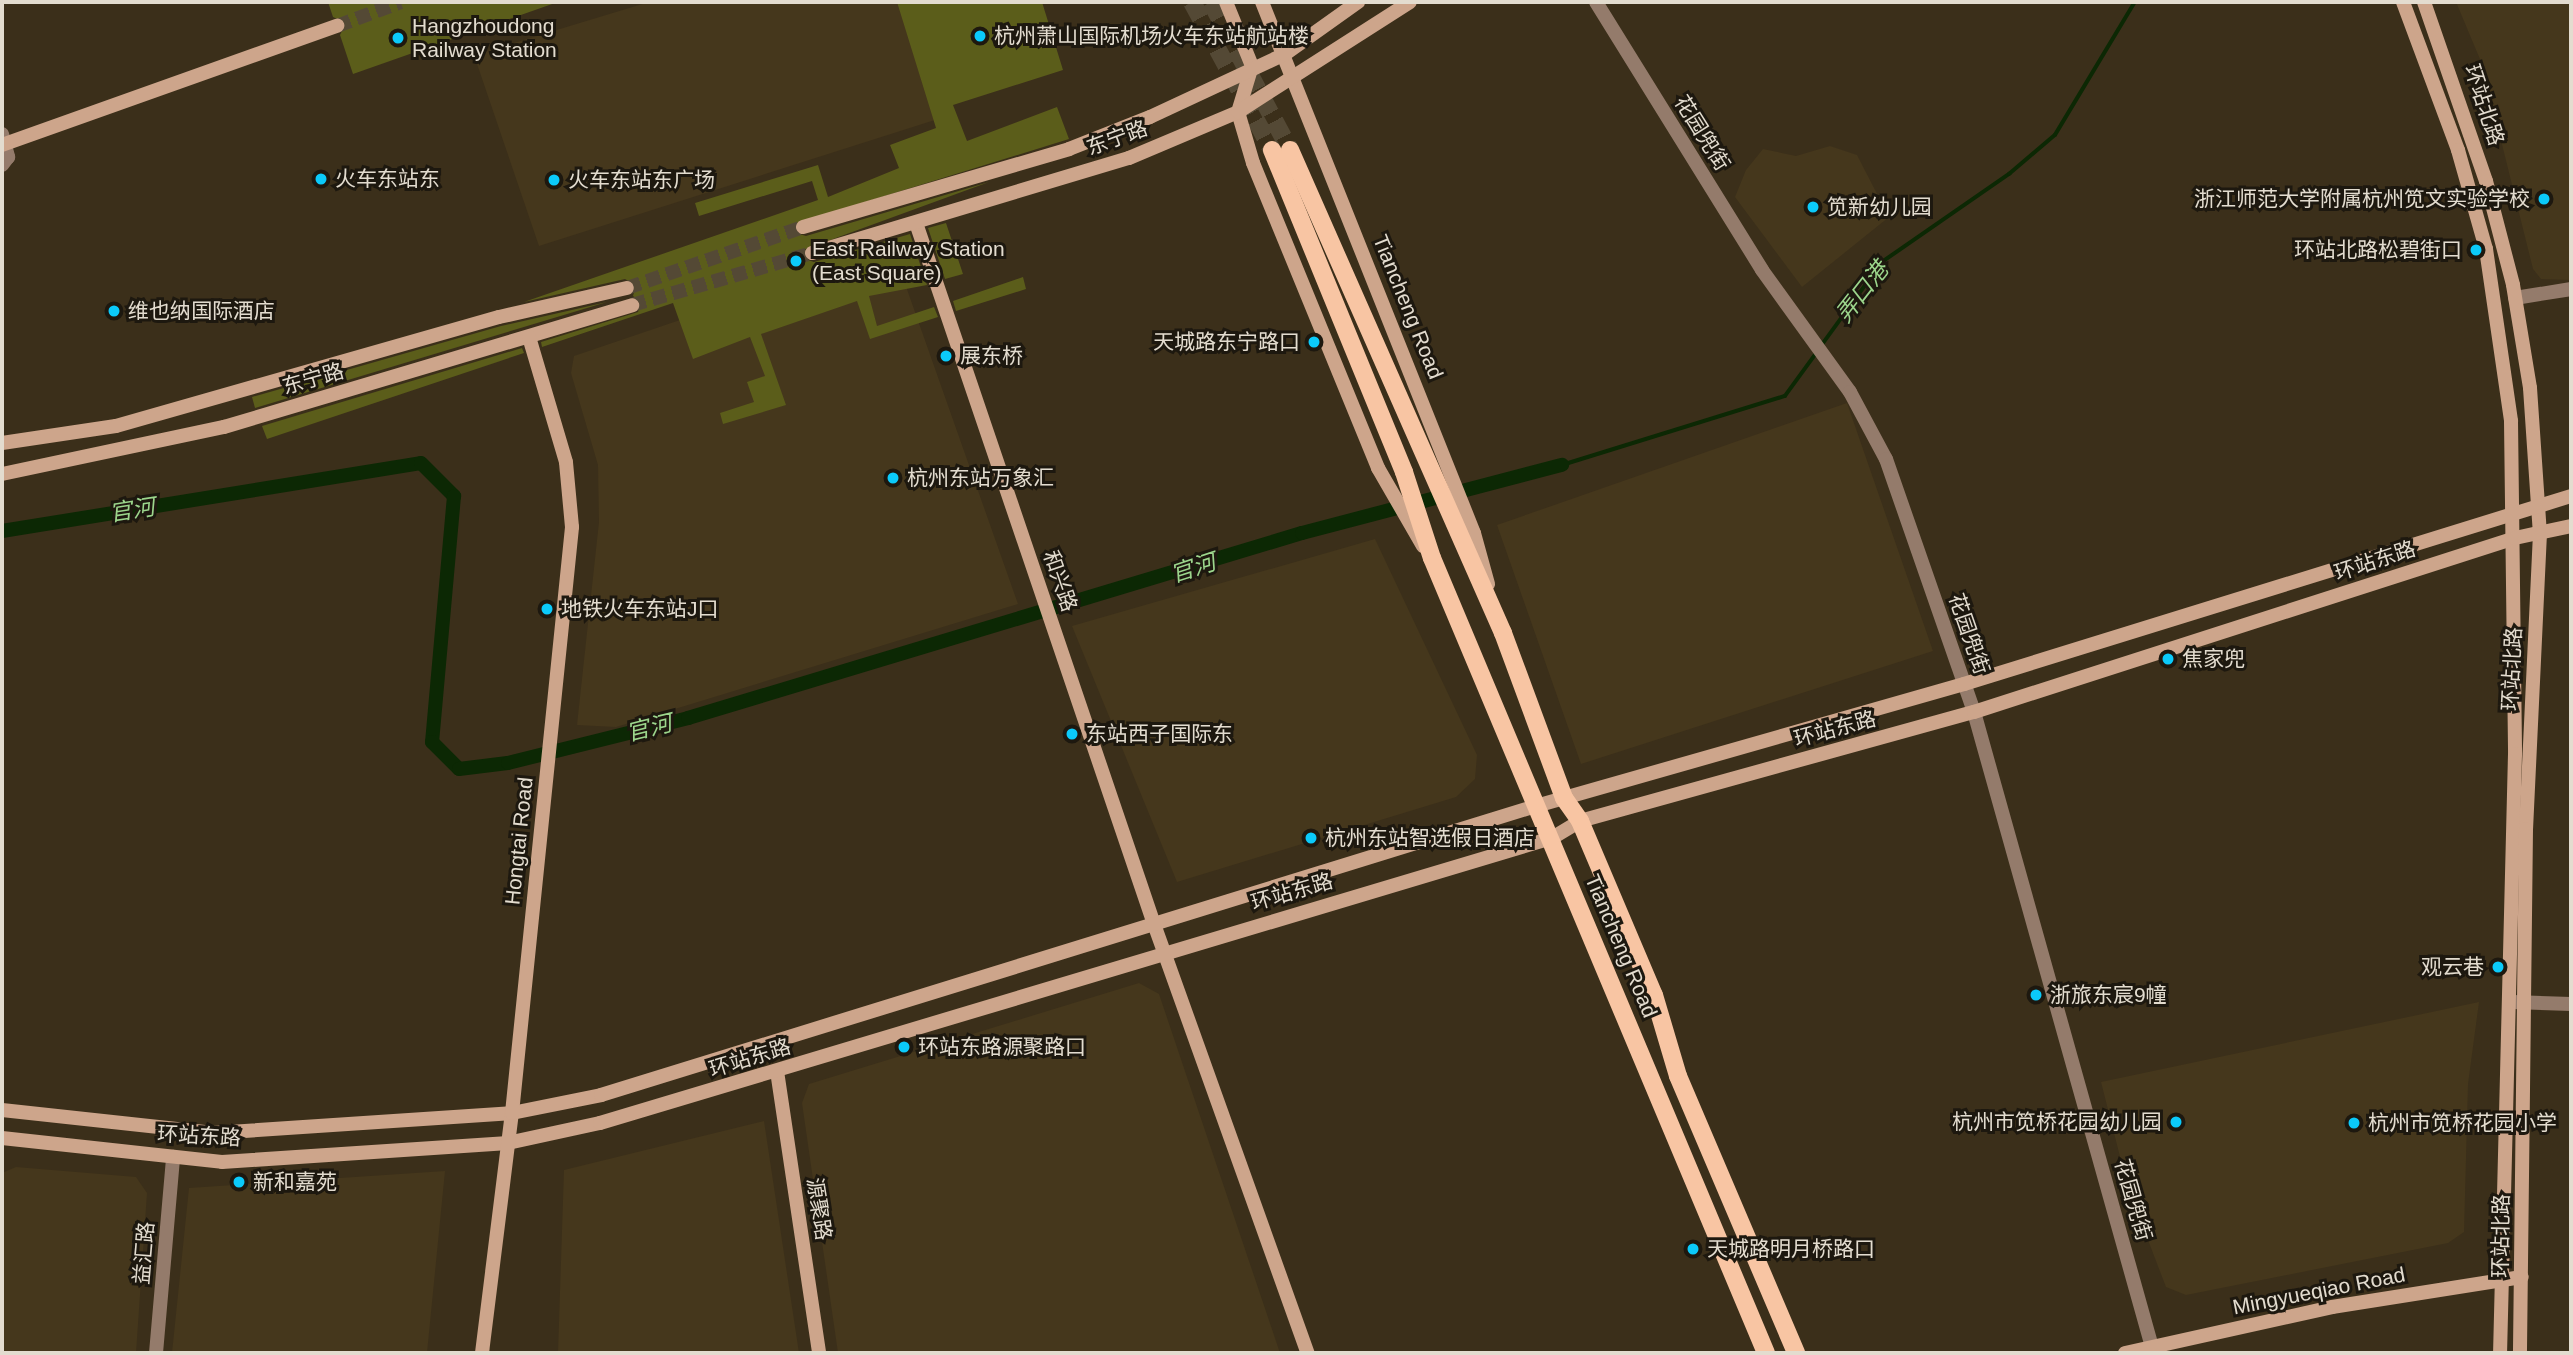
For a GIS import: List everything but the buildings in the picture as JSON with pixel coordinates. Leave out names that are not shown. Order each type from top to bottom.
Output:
[{"type":"main road","points":[[1226,2],[1252,66],[1238,112]]},
{"type":"main road","name":"Tiancheng Road","points":[[1262,2],[1285,54],[1564,798],[1580,821],[1654,995],[1678,1076],[1796,1353]]},
{"type":"main road","name":"东宁路","points":[[803,227],[1069,149],[1150,117],[1252,66],[1285,54],[1358,2]]},
{"type":"main road","name":"东宁路","points":[[812,253],[1129,158],[1238,112],[1294,79],[1410,2]]},
{"type":"main road","name":"环站北路","points":[[2403,2],[2458,150],[2486,249],[2502,338],[2515,538],[2509,1002],[2500,1353]]},
{"type":"main road","name":"环站北路","points":[[2424,2],[2461,97],[2515,298],[2530,388],[2540,533],[2525,1003],[2520,1353]]},
{"type":"main road","points":[[2,145],[337,26]]},
{"type":"main road","name":"Tiancheng Road","points":[[1238,112],[1253,163],[1386,482],[1432,558]]},
{"type":"main road","name":"Tiancheng Road","points":[[1439,468],[1281,150],[1405,477],[1432,558],[1535,806],[1552,838],[1766,1353]]},
{"type":"main road","name":"和兴路","points":[[916,223],[1154,923],[1167,950],[1308,1353]]},
{"type":"main road","name":"东宁路","points":[[2,443],[116,426],[499,317],[626,288]]},
{"type":"main road","name":"东宁路","points":[[2,474],[224,427],[632,305]]},
{"type":"main road","name":"Hongtai Road","points":[[482,1353],[512,1113],[553,728],[571,498],[553,405],[529,337]]},
{"type":"main road","name":"环站东路","points":[[2,1110],[214,1133],[512,1113],[690,1072],[1154,923],[1535,806],[1964,684],[2538,503],[2571,496]]},
{"type":"main road","name":"环站东路","points":[[2,1138],[222,1161],[508,1143],[600,1123],[1167,950],[1552,838],[1580,821],[1974,712],[2515,538],[2571,526]]},
{"type":"main road","name":"源聚路","points":[[777,1071],[819,1353]]},
{"type":"main road","name":"Mingyueqiao Road","points":[[2125,1353],[2332,1307],[2522,1277]]},
{"type":"street","name":"花园兜街","points":[[1596,2],[1793,312],[1850,392],[1886,459],[1974,712],[2152,1348]]},
{"type":"street","points":[[2,134],[8,157],[2,165]]},
{"type":"street","points":[[2515,298],[2571,289]]},
{"type":"street","points":[[2509,1002],[2571,1004]]},
{"type":"street","name":"益汇路","points":[[156,1353],[173,1157]]},
{"type":"shaded area","points":[[649,2],[899,2],[938,119],[539,246],[474,55]]},
{"type":"shaded area","name":"浙江师范大学附属杭州笕文实验学校","points":[[2456,2],[2571,2],[2571,280],[2541,279],[2533,269],[2482,64]]},
{"type":"shaded area","name":"笕新幼儿园","points":[[1830,146],[1857,155],[1889,217],[1802,287],[1735,197],[1746,170],[1763,149],[1796,156]]},
{"type":"shaded area","name":"杭州东站万象汇","points":[[827,270],[903,278],[1018,604],[616,727],[577,725],[599,522],[598,465],[571,373],[574,356]]},
{"type":"shaded area","points":[[1847,403],[1933,651],[1581,764],[1497,525]]},
{"type":"shaded area","points":[[1375,539],[1477,755],[1475,779],[1456,797],[1177,882],[1072,626]]},
{"type":"shaded area","points":[[1139,983],[1159,994],[1280,1353],[838,1353],[802,1103],[809,1084]]},
{"type":"shaded area","name":"杭州市笕桥花园小学","points":[[2479,1002],[2468,1084],[2464,1232],[2448,1243],[2186,1295],[2166,1287],[2128,1188],[2101,1082]]},
{"type":"shaded area","points":[[764,1121],[799,1353],[558,1353],[564,1170]]},
{"type":"shaded area","points":[[16,1167],[136,1177],[147,1193],[136,1353],[2,1353],[2,1173]]},
{"type":"shaded area","points":[[445,1171],[427,1353],[172,1353],[189,1188]]},
{"type":"waterway","name":"弄口港","points":[[1821,346],[1882,262],[2009,174],[2055,135],[2135,2]]},
{"type":"waterway","name":"弄口港","points":[[1562,465],[1785,396],[1817,352]]},
{"type":"waterway","name":"官河","points":[[2,531],[421,463],[454,496],[432,742],[459,769],[508,763],[688,718],[1302,533],[1562,465]]},
{"type":"tunnel","points":[[337,26],[401,2]]},
{"type":"tunnel","points":[[1192,2],[1272,150]]},
{"type":"tunnel","points":[[1211,2],[1290,150]]},
{"type":"tunnel","points":[[627,288],[803,227]]},
{"type":"tunnel","points":[[632,305],[812,253]]},
{"type":"place","name":"杭州萧山国际机场火车东站航站楼","points":[[980,36]]},
{"type":"place","name":"Hangzhoudong Railway Station","points":[[398,38]]},
{"type":"place","name":"火车东站东","points":[[321,179]]},
{"type":"place","name":"火车东站东广场","points":[[554,180]]},
{"type":"place","name":"浙江师范大学附属杭州笕文实验学校","points":[[2544,199]]},
{"type":"place","name":"笕新幼儿园","points":[[1813,207]]},
{"type":"place","name":"环站北路松碧街口","points":[[2476,250]]},
{"type":"place","name":"East Railway Station (East Square)","points":[[796,261]]},
{"type":"place","name":"维也纳国际酒店","points":[[114,311]]},
{"type":"place","name":"天城路东宁路口","points":[[1314,342]]},
{"type":"place","name":"展东桥","points":[[946,356]]},
{"type":"place","name":"杭州东站万象汇","points":[[893,478]]},
{"type":"place","name":"地铁火车东站J口","points":[[547,609]]},
{"type":"place","name":"焦家兜","points":[[2168,659]]},
{"type":"place","name":"东站西子国际东","points":[[1072,734]]},
{"type":"place","name":"杭州东站智选假日酒店","points":[[1311,838]]},
{"type":"place","name":"观云巷","points":[[2498,967]]},
{"type":"place","name":"浙旅东宸9幢","points":[[2036,995]]},
{"type":"place","name":"环站东路源聚路口","points":[[904,1047]]},
{"type":"place","name":"杭州市笕桥花园幼儿园","points":[[2176,1122]]},
{"type":"place","name":"杭州市笕桥花园小学","points":[[2354,1123]]},
{"type":"place","name":"新和嘉苑","points":[[239,1182]]},
{"type":"place","name":"天城路明月桥路口","points":[[1693,1249]]}]
